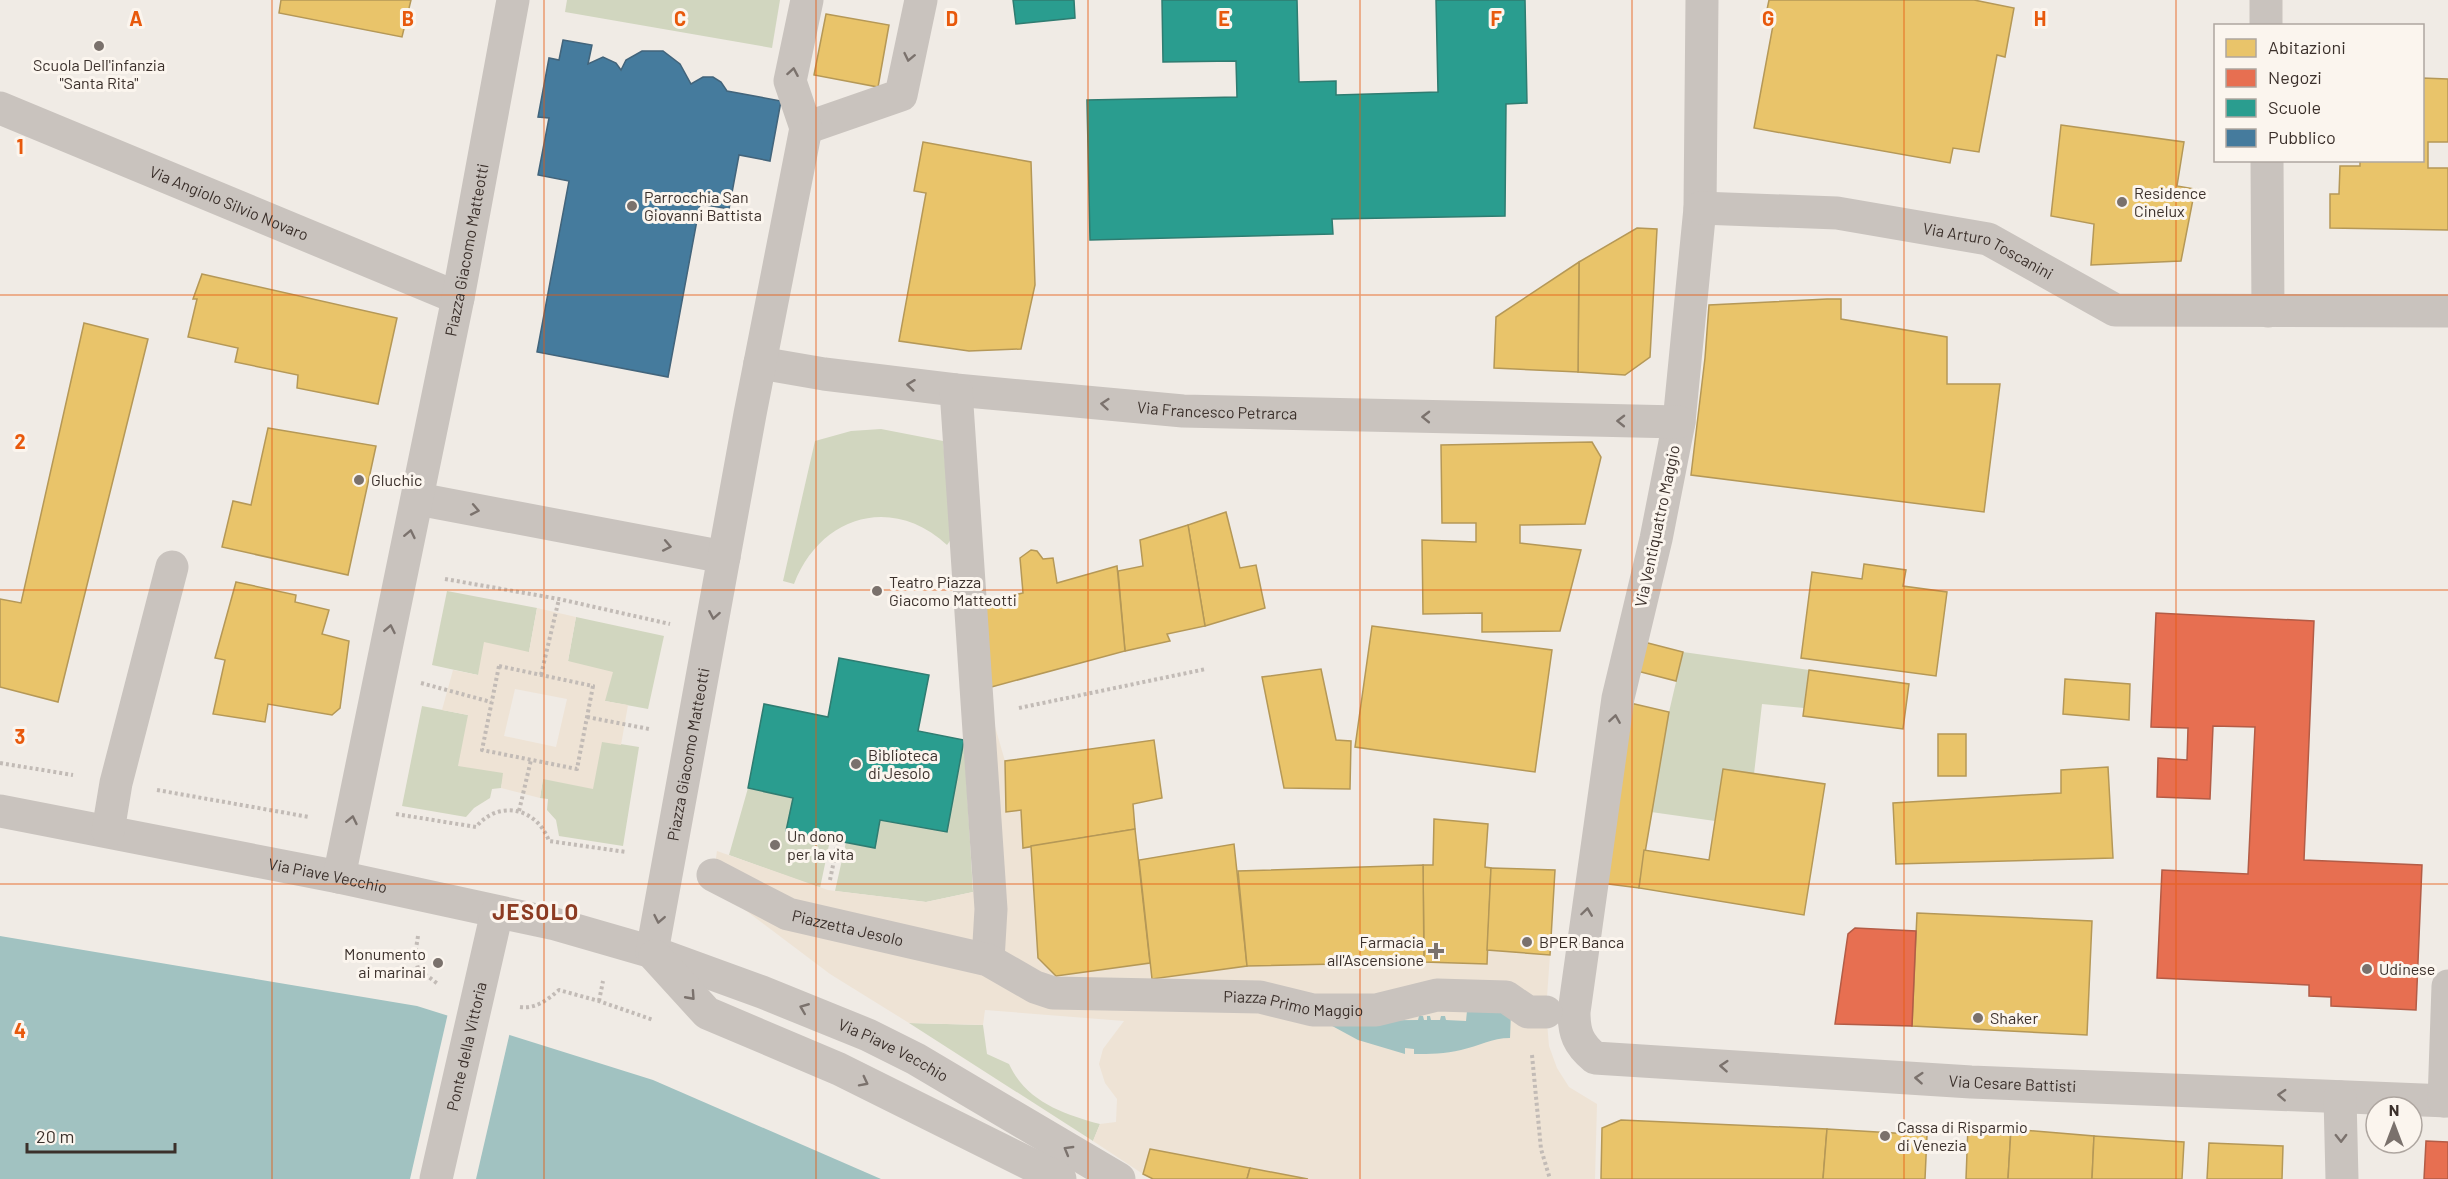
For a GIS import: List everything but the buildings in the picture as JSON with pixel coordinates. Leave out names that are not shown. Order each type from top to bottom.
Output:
[{"type":"street","name":"Piazza Giacomo Matteotti","points":[[339,877],[458,298],[513,0]]},
{"type":"street","name":"Piazza Giacomo Matteotti","points":[[652,952],[760,363],[806,128],[790,81],[807,0]]},
{"type":"street","points":[[806,128],[901,95],[921,0]]},
{"type":"street","name":"Via Ventiquattro Maggio","points":[[1581,1047],[1574,1030],[1574,1012],[1608,761],[1618,698],[1656,539],[1679,423],[1700,208],[1702,0]]},
{"type":"street","points":[[2266,0],[2266,24]]},
{"type":"street","name":"Via Angiolo Silvio Novaro","points":[[0,108],[458,298]]},
{"type":"street","points":[[2267,162],[2268,311]]},
{"type":"street","name":"Via Arturo Toscanini","points":[[1700,208],[1837,213],[1988,239],[2115,310],[2448,311]]},
{"type":"street","name":"Via Francesco Petrarca","points":[[760,363],[824,374],[956,390],[1183,411],[1679,423]]},
{"type":"street","points":[[956,390],[991,909],[988,960]]},
{"type":"street","points":[[418,498],[724,557]]},
{"type":"street","points":[[108,831],[116,783],[172,567]]},
{"type":"street","name":"Via Piave Vecchio","points":[[0,811],[339,877],[555,924],[652,952],[762,992],[868,1035],[916,1059],[1119,1179]]},
{"type":"street","name":"Piazzetta Jesolo","points":[[713,875],[788,914],[988,960],[1035,987]]},
{"type":"street","name":"Ponte della Vittoria","points":[[436,1179],[497,912]]},
{"type":"street","points":[[652,952],[707,1013],[839,1069],[1060,1179]]},
{"type":"street","points":[[2446,1101],[2448,986]]},
{"type":"street","name":"Piazza Primo Maggio","points":[[1035,987],[1053,993],[1260,997],[1313,1010],[1376,1010],[1437,995],[1506,997],[1537,1012]]},
{"type":"street","name":"Via Cesare Battisti","points":[[1581,1047],[1594,1058],[1971,1082],[2446,1101]]},
{"type":"street","points":[[2340,1097],[2342,1179]]},
{"type":"path","points":[[402,570],[559,599],[677,626]]},
{"type":"path","points":[[541,675],[559,599]]},
{"type":"path","points":[[499,666],[541,675],[593,686],[577,769],[482,750],[499,666]]},
{"type":"path","points":[[976,704],[1206,669]]},
{"type":"path","points":[[415,682],[491,702]]},
{"type":"path","points":[[587,717],[656,730]]},
{"type":"path","points":[[519,811],[531,760]]},
{"type":"path","points":[[0,763],[351,825]]},
{"type":"path","points":[[389,812],[476,827],[483,819],[494,813],[505,810],[519,811],[536,820],[549,841],[630,853],[629,860]]},
{"type":"path","points":[[426,896],[415,954],[418,969],[444,989]]},
{"type":"path","points":[[519,1006],[530,1008],[544,1002],[559,990],[599,1001]]},
{"type":"path","points":[[1537,1012],[1541,1149],[1550,1179]]},
{"type":"green space","points":[[567,0],[780,0],[772,48],[565,12]]},
{"type":"green space","points":[[881,429],[943,441],[952,538],[947,545],[926,529],[904,520],[881,517],[860,520],[839,528],[821,542],[806,561],[794,584],[783,581],[815,441],[851,431]]},
{"type":"green space","points":[[447,591],[537,608],[529,652],[478,675],[432,665]]},
{"type":"green space","points":[[576,617],[664,636],[648,709],[605,701],[568,661]]},
{"type":"green space","points":[[1683,652],[1809,670],[1804,708],[1762,704],[1754,774],[1723,769],[1715,821],[1651,812],[1669,712]]},
{"type":"green space","points":[[422,706],[468,715],[504,773],[501,788],[492,789],[490,798],[474,808],[466,817],[402,806]]},
{"type":"green space","points":[[964,740],[973,892],[926,902],[835,891],[846,842],[875,848],[880,820],[947,832]]},
{"type":"green space","points":[[602,741],[639,747],[623,846],[559,836],[556,820],[547,810],[548,799],[540,798],[543,779]]},
{"type":"green space","points":[[748,788],[793,798],[787,831],[830,840],[820,888],[729,855]]},
{"type":"green space","points":[[909,1023],[983,1025],[987,1054],[1009,1064],[1025,1088],[1047,1104],[1073,1116],[1100,1124],[1093,1141]]},
{"type":"shaded area","points":[[537,608],[576,617],[568,661],[613,672],[605,701],[628,705],[621,745],[602,742],[593,789],[543,779],[540,798],[501,788],[503,773],[458,766],[468,715],[442,710],[453,670],[478,675],[484,642],[529,652]],"holes":[[[515,689],[567,699],[556,747],[504,736]]]},
{"type":"shaded area","points":[[984,689],[1005,761],[1006,812],[1021,810],[1023,848],[1031,846],[1038,958],[1056,976],[1150,963],[1153,979],[1247,966],[1424,962],[1487,964],[1487,950],[1550,955],[1546,1011],[1549,1046],[1557,1068],[1569,1087],[1597,1104],[1595,1179],[1308,1179],[1150,1149],[1143,1174],[1093,1141],[1100,1124],[1116,1122],[1117,1099],[1105,1083],[1099,1064],[1103,1049],[1124,1021],[985,1010],[983,1025],[909,1023],[830,974],[712,885],[717,851],[828,890],[926,902],[973,892],[969,694]]},
{"type":"water","points":[[0,936],[417,1006],[653,1080],[881,1179],[0,1179]]},
{"type":"water","points":[[1467,1011],[1511,1012],[1510,1038],[1497,1039],[1443,1053],[1414,1054],[1414,1049],[1405,1048],[1405,1054],[1358,1040],[1323,1021],[1418,1020],[1419,1016],[1423,1016],[1424,1020],[1430,1016],[1431,1020],[1440,1020],[1441,1016],[1445,1016],[1446,1020],[1466,1021]]},
{"type":"pier","points":[[448,1013],[510,1032],[476,1179],[410,1179]]},
{"type":"place","name":"Scuola Dell'infanzia \"Santa Rita\"","points":[[99,46]]},
{"type":"place","name":"Residence Cinelux","points":[[2122,202]]},
{"type":"place","name":"Parrocchia San Giovanni Battista","points":[[632,206]]},
{"type":"place","name":"Gluchic","points":[[359,480]]},
{"type":"place","name":"Teatro Piazza Giacomo Matteotti","points":[[877,591]]},
{"type":"place","name":"Biblioteca di Jesolo","points":[[856,764]]},
{"type":"place","name":"Un dono per la vita","points":[[775,845]]},
{"type":"place","name":"BPER Banca","points":[[1527,942]]},
{"type":"place","name":"Farmacia all'Ascensione","points":[[1436,951]]},
{"type":"place","name":"Monumento ai marinai","points":[[438,963]]},
{"type":"place","name":"Udinese","points":[[2367,969]]},
{"type":"place","name":"Shaker","points":[[1978,1018]]},
{"type":"place","name":"Cassa di Risparmio di Venezia","points":[[1885,1136]]},
{"type":"district","name":"JESOLO","points":[[536,912]]}]
